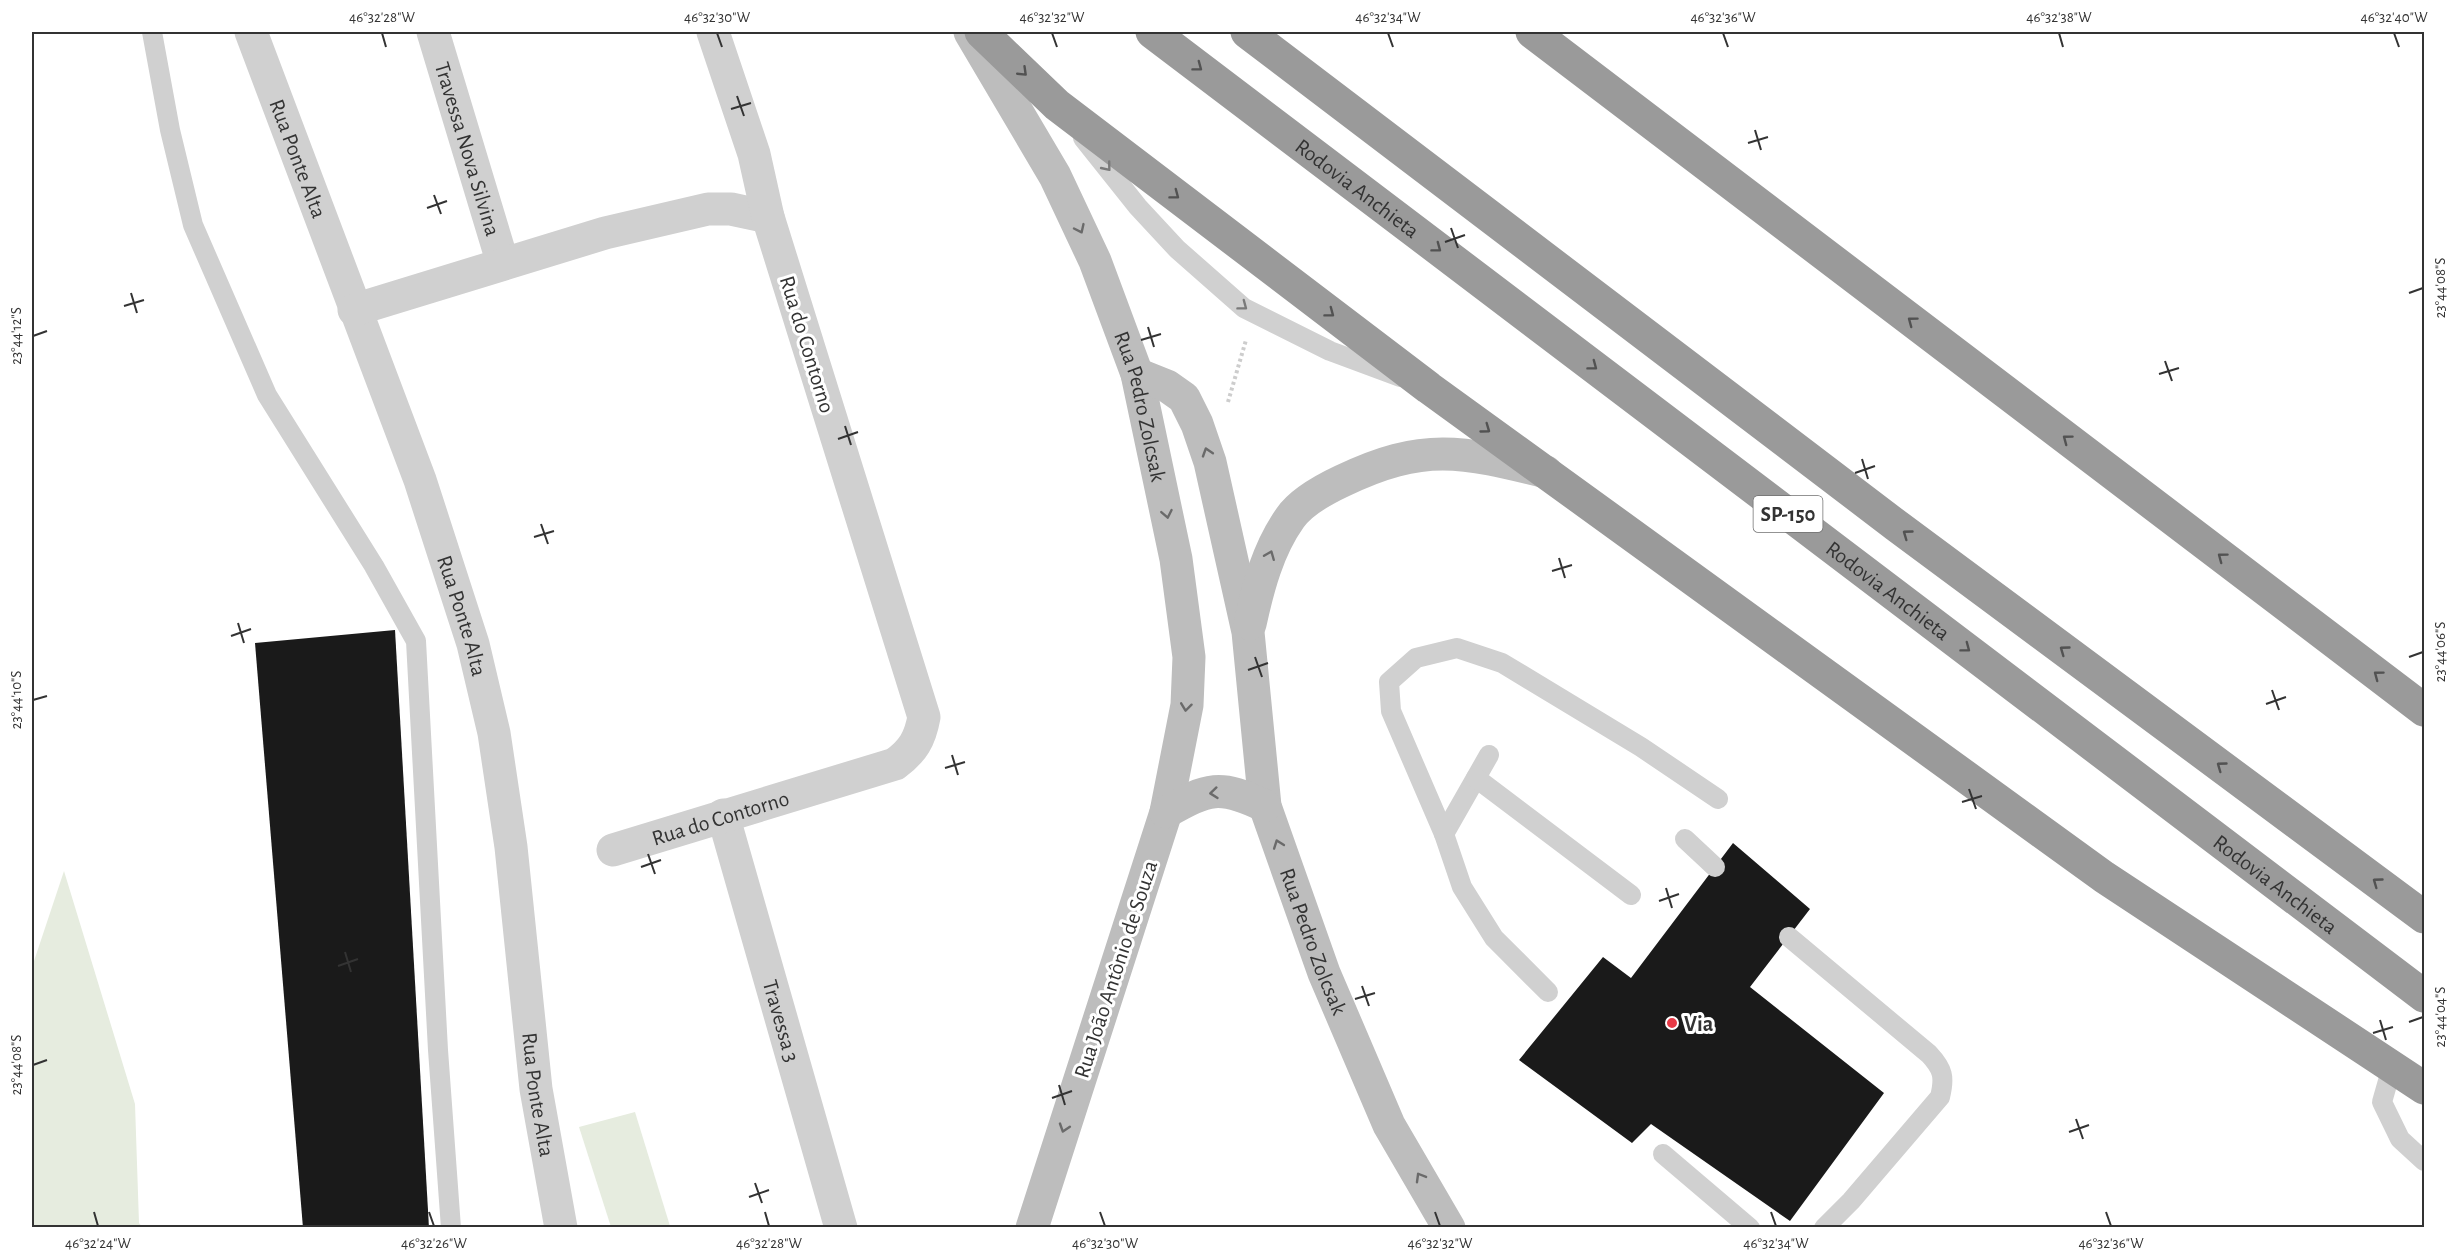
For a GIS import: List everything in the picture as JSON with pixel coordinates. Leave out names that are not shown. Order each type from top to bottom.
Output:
[{"type":"highway","points":[[981,32],[1057,105],[1429,388],[2104,877],[2424,1088]]},
{"type":"highway","name":"Rodovia Anchieta","points":[[1152,32],[2424,996]]},
{"type":"highway","name":"SP-150","points":[[1247,32],[1897,526],[2424,917]]},
{"type":"highway","points":[[1532,32],[2424,710]]},
{"type":"main road","name":"Rua Pedro Zolcsak","points":[[970,32],[1055,176],[1095,261],[1137,375],[1176,558],[1189,657],[1187,705],[1166,813]]},
{"type":"main road","points":[[1137,375],[1167,386],[1184,398],[1197,424],[1210,462],[1248,632]]},
{"type":"main road","points":[[1248,632],[1259,582],[1274,546],[1291,516],[1326,488],[1395,459],[1439,453],[1476,455],[1548,473]]},
{"type":"main road","name":"Rua Pedro Zolcsak","points":[[1248,632],[1265,806],[1324,973],[1389,1125],[1449,1227]]},
{"type":"main road","points":[[1166,813],[1192,797],[1213,791],[1235,792],[1265,806]]},
{"type":"main road","name":"Rua João Antônio de Souza","points":[[1032,1227],[1166,813]]},
{"type":"street","name":"Rua Ponte Alta","points":[[251,32],[442,546],[473,644],[494,734],[511,848],[536,1089],[561,1227]]},
{"type":"street","name":"Travessa Nova Silvina","points":[[433,32],[503,264]]},
{"type":"street","name":"Rua do Contorno","points":[[613,850],[895,764],[909,754],[920,737],[924,717],[768,217],[754,154],[713,32]]},
{"type":"street","points":[[354,309],[605,233],[708,209],[731,209],[768,217]]},
{"type":"street","name":"Travessa 3","points":[[723,815],[841,1227]]},
{"type":"lane","points":[[152,32],[170,130],[198,235],[267,395],[374,566],[416,641],[438,1050],[451,1227]]},
{"type":"lane","points":[[1057,105],[1138,207],[1177,249],[1253,314],[1330,351],[1429,388]]},
{"type":"lane","points":[[1548,992],[1494,938],[1462,887],[1443,834],[1391,711],[1389,682],[1416,658],[1457,648],[1502,663],[1641,747],[1718,799]]},
{"type":"lane","points":[[1443,834],[1489,755]]},
{"type":"lane","points":[[1476,778],[1631,896]]},
{"type":"lane","points":[[1685,838],[1715,867]]},
{"type":"lane","points":[[1789,937],[1929,1054],[1940,1065],[1945,1077],[1940,1097],[1851,1201],[1824,1227]]},
{"type":"lane","points":[[2392,1067],[2382,1102],[2400,1139],[2424,1161]]},
{"type":"lane","points":[[1664,1154],[1750,1227]]},
{"type":"path","points":[[1227,405],[1253,314]]},
{"type":"shaded area","points":[[64,871],[135,1104],[139,1223],[142,1227],[32,1227],[32,967]]},
{"type":"shaded area","points":[[635,1112],[670,1226],[611,1227],[579,1127]]},
{"type":"building","points":[[395,630],[429,1228],[303,1228],[255,643]]},
{"type":"building","name":"Via","points":[[1733,843],[1810,909],[1750,987],[1884,1093],[1790,1221],[1651,1124],[1632,1143],[1519,1060],[1603,957],[1631,978]]},
{"type":"place","name":"Via","points":[[1672,1023]]}]
